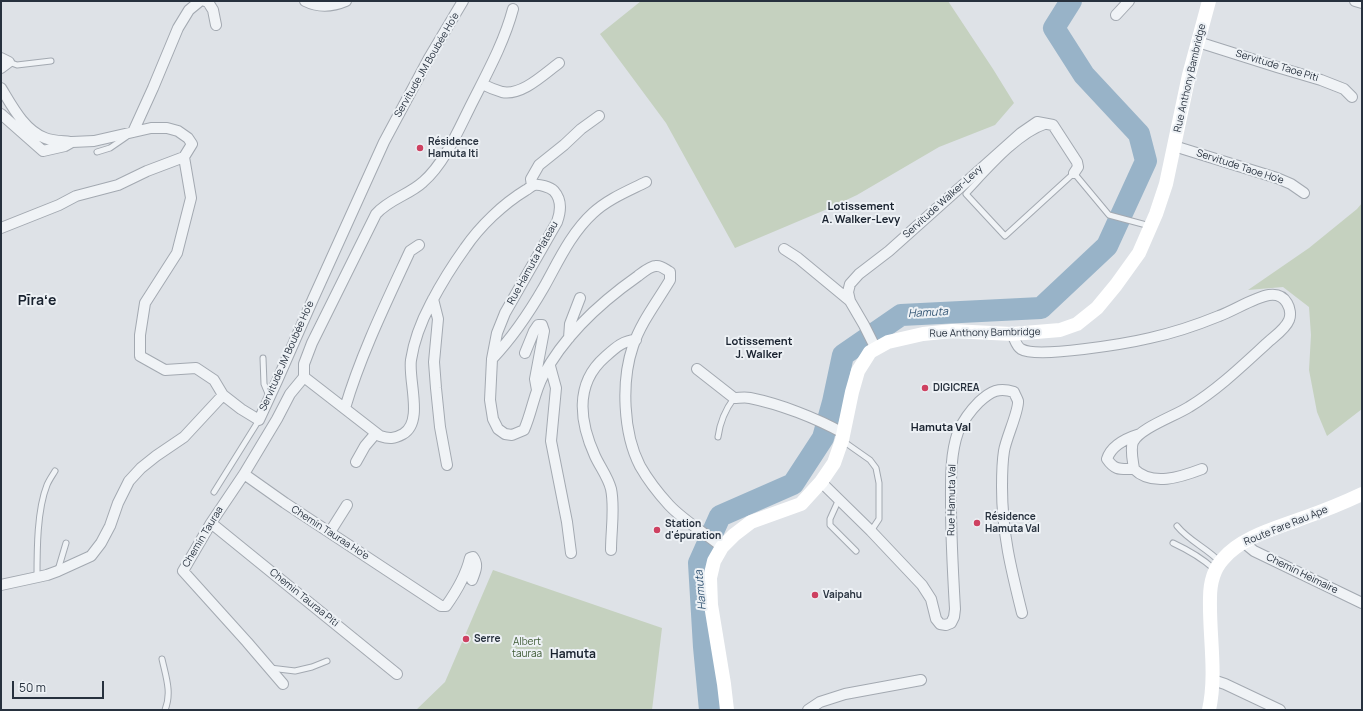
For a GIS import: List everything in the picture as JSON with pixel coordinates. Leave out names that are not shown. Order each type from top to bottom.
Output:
[{"type":"main road","name":"Rue Anthony Bambridge","points":[[727,710],[711,605],[710,578],[719,544],[751,522],[801,504],[821,482],[834,463],[858,370],[874,346],[923,334],[952,331],[1012,334],[1060,330],[1077,324],[1097,308],[1139,253],[1166,184],[1189,75],[1209,1]]},
{"type":"main road","name":"Route Fare Rau Ape","points":[[1218,566],[1232,550],[1243,542],[1338,505],[1362,494]]},
{"type":"main road","points":[[1209,710],[1212,697],[1213,680],[1210,598],[1211,582],[1218,566]]},
{"type":"street","points":[[132,132],[153,88],[178,28],[189,10],[200,1]]},
{"type":"street","points":[[205,1],[208,2],[213,10],[216,24]]},
{"type":"street","points":[[305,1],[313,5],[326,7],[346,1]]},
{"type":"street","name":"Servitude JM Boubée Ho'e","points":[[184,156],[191,198],[177,253],[145,303],[140,335],[140,356],[165,370],[196,368],[214,380],[223,395],[241,409],[259,420],[384,142],[429,58],[463,1]]},
{"type":"street","points":[[1116,15],[1129,1]]},
{"type":"street","points":[[1355,1],[1362,3]]},
{"type":"street","points":[[513,9],[508,28],[482,84],[452,142],[433,171],[424,182],[383,206],[376,214],[312,343],[304,364],[304,377],[380,436],[389,439],[406,432],[411,426],[414,416],[410,374],[411,360],[421,323],[448,273],[482,226],[519,194],[532,186],[531,179],[539,165],[581,129],[599,116]]},
{"type":"street","name":"Servitude Taoe Piti","points":[[1198,42],[1321,80],[1344,89],[1352,97]]},
{"type":"street","points":[[482,84],[503,92],[512,92],[523,89],[559,63]]},
{"type":"street","points":[[1,88],[21,119],[34,133],[45,138],[72,142],[94,141],[117,137],[151,128],[167,128],[178,131],[188,138],[192,144],[184,156],[118,185],[76,196],[59,205],[1,228]]},
{"type":"street","points":[[1,114],[43,151],[65,146],[72,142]]},
{"type":"street","name":"Servitude Walker-Levy","points":[[850,301],[848,292],[850,284],[859,274],[889,251],[1021,133],[1037,122],[1050,124]]},
{"type":"street","points":[[1050,124],[1053,125],[1077,162],[1078,167],[1074,173]]},
{"type":"street","name":"Servitude Taoe Ho'e","points":[[1174,146],[1277,178],[1291,184],[1304,193]]},
{"type":"street","points":[[492,359],[505,346],[525,317],[560,257],[577,232],[593,213],[609,201],[646,182]]},
{"type":"street","name":"Rue Hamuta Plateau","points":[[532,186],[545,186],[553,190],[559,200],[561,210],[557,222],[505,313],[497,333],[492,359],[490,400],[498,429],[505,434],[512,435],[524,430],[531,415],[537,391],[543,376],[569,338],[607,301],[629,283],[647,270],[656,266],[663,268],[670,272],[670,280],[643,323],[628,366],[626,392],[627,417],[631,441],[640,465],[654,487],[687,521],[719,544]]},
{"type":"street","points":[[345,408],[352,383],[374,328],[410,251],[419,245]]},
{"type":"street","points":[[784,249],[798,258],[850,301],[874,346]]},
{"type":"street","points":[[1012,334],[1017,345],[1022,350],[1050,352],[1086,348],[1150,338],[1220,316],[1265,296],[1275,295],[1284,300],[1290,308],[1290,315],[1286,325],[1237,371],[1214,390],[1189,407],[1140,434],[1132,436],[1115,447],[1109,452],[1107,459],[1110,464],[1116,468],[1134,469],[1143,476],[1151,479],[1184,476],[1202,468]]},
{"type":"street","points":[[569,338],[570,324],[580,298]]},
{"type":"street","points":[[433,299],[438,319],[434,362],[436,388],[440,427],[447,465]]},
{"type":"street","points":[[525,353],[538,324],[542,325],[544,331],[535,379],[537,391]]},
{"type":"street","points":[[611,550],[611,489],[590,445],[584,424],[582,403],[586,386],[593,371],[601,360],[617,346],[629,340],[636,340]]},
{"type":"street","points":[[550,366],[556,388],[551,441],[567,522],[571,553]]},
{"type":"street","points":[[697,369],[734,398],[748,398],[794,411],[820,421],[841,434]]},
{"type":"street","name":"Chemin Tauraa","points":[[283,684],[183,571],[211,523],[244,474],[290,394],[304,377]]},
{"type":"street","name":"Rue Hamuta Val","points":[[821,482],[871,531],[922,585],[931,599],[936,619],[940,624],[946,625],[951,623],[954,617],[955,609],[951,528],[951,486],[953,456],[958,432],[974,407],[994,391],[1004,389],[1014,392],[1018,401],[1016,413],[1009,431],[1004,451],[1002,506],[1006,545],[1022,613]]},
{"type":"street","points":[[1,585],[37,578],[58,571],[91,556],[101,543],[110,526],[118,503],[129,481],[141,468],[156,456],[184,437],[223,395]]},
{"type":"street","points":[[356,462],[365,446],[376,433]]},
{"type":"street","points":[[1134,469],[1132,449],[1133,442],[1140,434]]},
{"type":"street","name":"Chemin Tauraa Ho'e","points":[[244,474],[285,504],[442,606],[446,606],[450,600]]},
{"type":"street","points":[[330,532],[347,505]]},
{"type":"street","name":"Chemin Tauraa Piti","points":[[211,523],[397,674]]},
{"type":"street","name":"Chemin Heimaire","points":[[1243,542],[1254,551],[1362,603]]},
{"type":"street","points":[[461,596],[456,604],[450,600],[467,570],[470,558],[473,556],[477,561],[476,571],[472,580]]},
{"type":"street","points":[[808,710],[820,702],[845,694],[921,680]]},
{"type":"street","points":[[1213,680],[1225,684],[1280,710]]},
{"type":"lane","points":[[4,62],[17,65],[51,60]]},
{"type":"lane","points":[[1050,124],[1042,127],[1018,142],[966,194],[1005,236],[1074,173],[1109,215],[1150,226]]},
{"type":"lane","points":[[97,152],[110,148],[132,132]]},
{"type":"lane","points":[[263,358],[264,384],[270,397]]},
{"type":"lane","points":[[718,437],[719,427],[726,409],[734,398]]},
{"type":"lane","points":[[214,492],[259,420]]},
{"type":"lane","points":[[841,434],[870,460],[876,468],[879,483],[879,519],[871,531]]},
{"type":"lane","points":[[37,578],[37,549],[42,505],[47,484],[55,471]]},
{"type":"lane","points":[[839,499],[830,519],[830,525],[856,551]]},
{"type":"lane","points":[[1176,526],[1183,534],[1210,552],[1218,566]]},
{"type":"lane","points":[[58,571],[66,543]]},
{"type":"lane","points":[[1173,543],[1218,566]]},
{"type":"lane","points":[[162,659],[169,692],[165,710]]},
{"type":"lane","points":[[269,668],[295,671],[312,667],[327,661]]},
{"type":"green space","points":[[641,1],[948,1],[1014,103],[995,125],[939,147],[857,195],[735,248],[666,123],[600,34]]},
{"type":"green space","points":[[1362,203],[1362,409],[1327,436],[1317,412],[1309,370],[1311,335],[1309,307],[1283,287],[1248,290],[1309,248],[1357,209]]},
{"type":"green space","name":"Albert tauraa","points":[[493,570],[662,628],[652,710],[416,710],[445,682]]},
{"type":"waterway","name":"Hamuta","points":[[710,710],[704,647],[699,563],[720,516],[793,484],[823,438],[833,402],[843,355],[901,315],[1041,308],[1107,246],[1146,161],[1139,134],[1084,75],[1054,28],[1071,1]]},
{"type":"place","name":"Résidence Hamuta Iti","points":[[420,148]]},
{"type":"place","name":"DIGICREA","points":[[925,388]]},
{"type":"place","name":"Résidence Hamuta Val","points":[[977,523]]},
{"type":"place","name":"Station d'épuration","points":[[657,530]]},
{"type":"place","name":"Vaipahu","points":[[815,595]]},
{"type":"place","name":"Serre","points":[[466,639]]},
{"type":"district","name":"Lotissement A. Walker-Levy","points":[[861,213]]},
{"type":"district","name":"Pīraʻe","points":[[37,301]]},
{"type":"district","name":"Lotissement J. Walker","points":[[759,348]]},
{"type":"district","name":"Hamuta Val","points":[[941,428]]},
{"type":"district","name":"Hamuta","points":[[573,655]]}]
